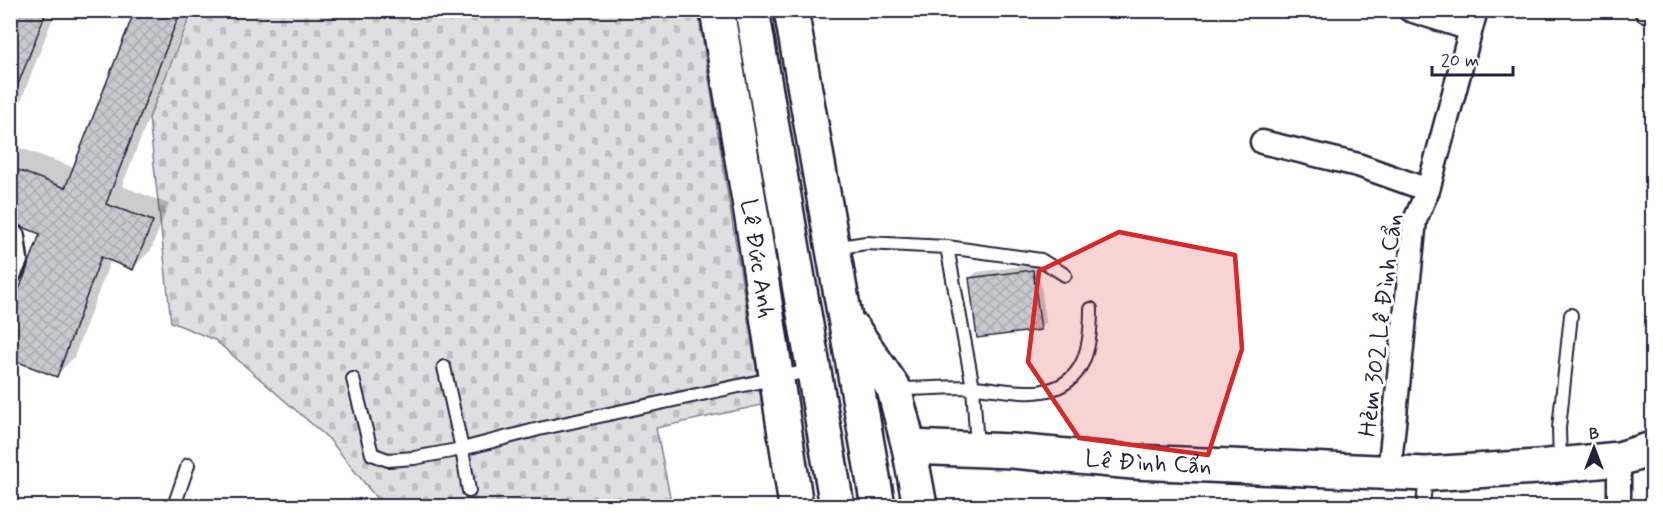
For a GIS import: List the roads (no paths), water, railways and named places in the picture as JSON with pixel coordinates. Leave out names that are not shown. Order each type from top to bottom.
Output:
[{"type":"main road","name":"Lê Đức Anh","points":[[752,10],[823,425],[813,469],[796,507]]},
{"type":"main road","points":[[791,10],[861,404],[920,507]]},
{"type":"main road","points":[[802,75],[805,10]]},
{"type":"main road","name":"Lê Đức Anh","points":[[719,21],[777,378],[813,469]]},
{"type":"main road","points":[[719,21],[779,168]]},
{"type":"main road","points":[[847,320],[894,389],[893,463],[904,507]]},
{"type":"main road","points":[[814,370],[813,469],[821,507]]},
{"type":"main road","name":"Lê Đình Cẩn","points":[[893,463],[977,450],[1133,462],[1426,474],[1619,459],[1653,450]]},
{"type":"main road","points":[[878,507],[893,463]]},
{"type":"main road","points":[[813,469],[837,507]]},
{"type":"street","points":[[1410,10],[1473,20]]},
{"type":"street","points":[[1646,10],[1653,12]]},
{"type":"street","name":"Hẻm 302 Lê Đình Cẩn","points":[[1389,473],[1415,220],[1428,190],[1473,20]]},
{"type":"street","points":[[1262,142],[1358,165],[1428,190]]},
{"type":"street","points":[[10,236],[13,237],[16,260],[10,273]]},
{"type":"street","points":[[1619,459],[1619,507]]},
{"type":"lane","points":[[833,248],[866,243],[947,247],[1041,260],[1065,275]]},
{"type":"lane","points":[[947,247],[973,387],[977,450]]},
{"type":"lane","points":[[894,389],[973,387],[1041,392],[1064,386],[1082,367],[1091,332],[1091,309]]},
{"type":"lane","points":[[1560,465],[1559,428],[1571,315]]},
{"type":"lane","points":[[444,367],[469,491]]},
{"type":"lane","points":[[353,379],[372,454],[388,460],[414,458],[462,449],[539,429],[814,370]]},
{"type":"lane","points":[[174,507],[188,465]]},
{"type":"lane","points":[[1423,507],[1426,474]]}]
